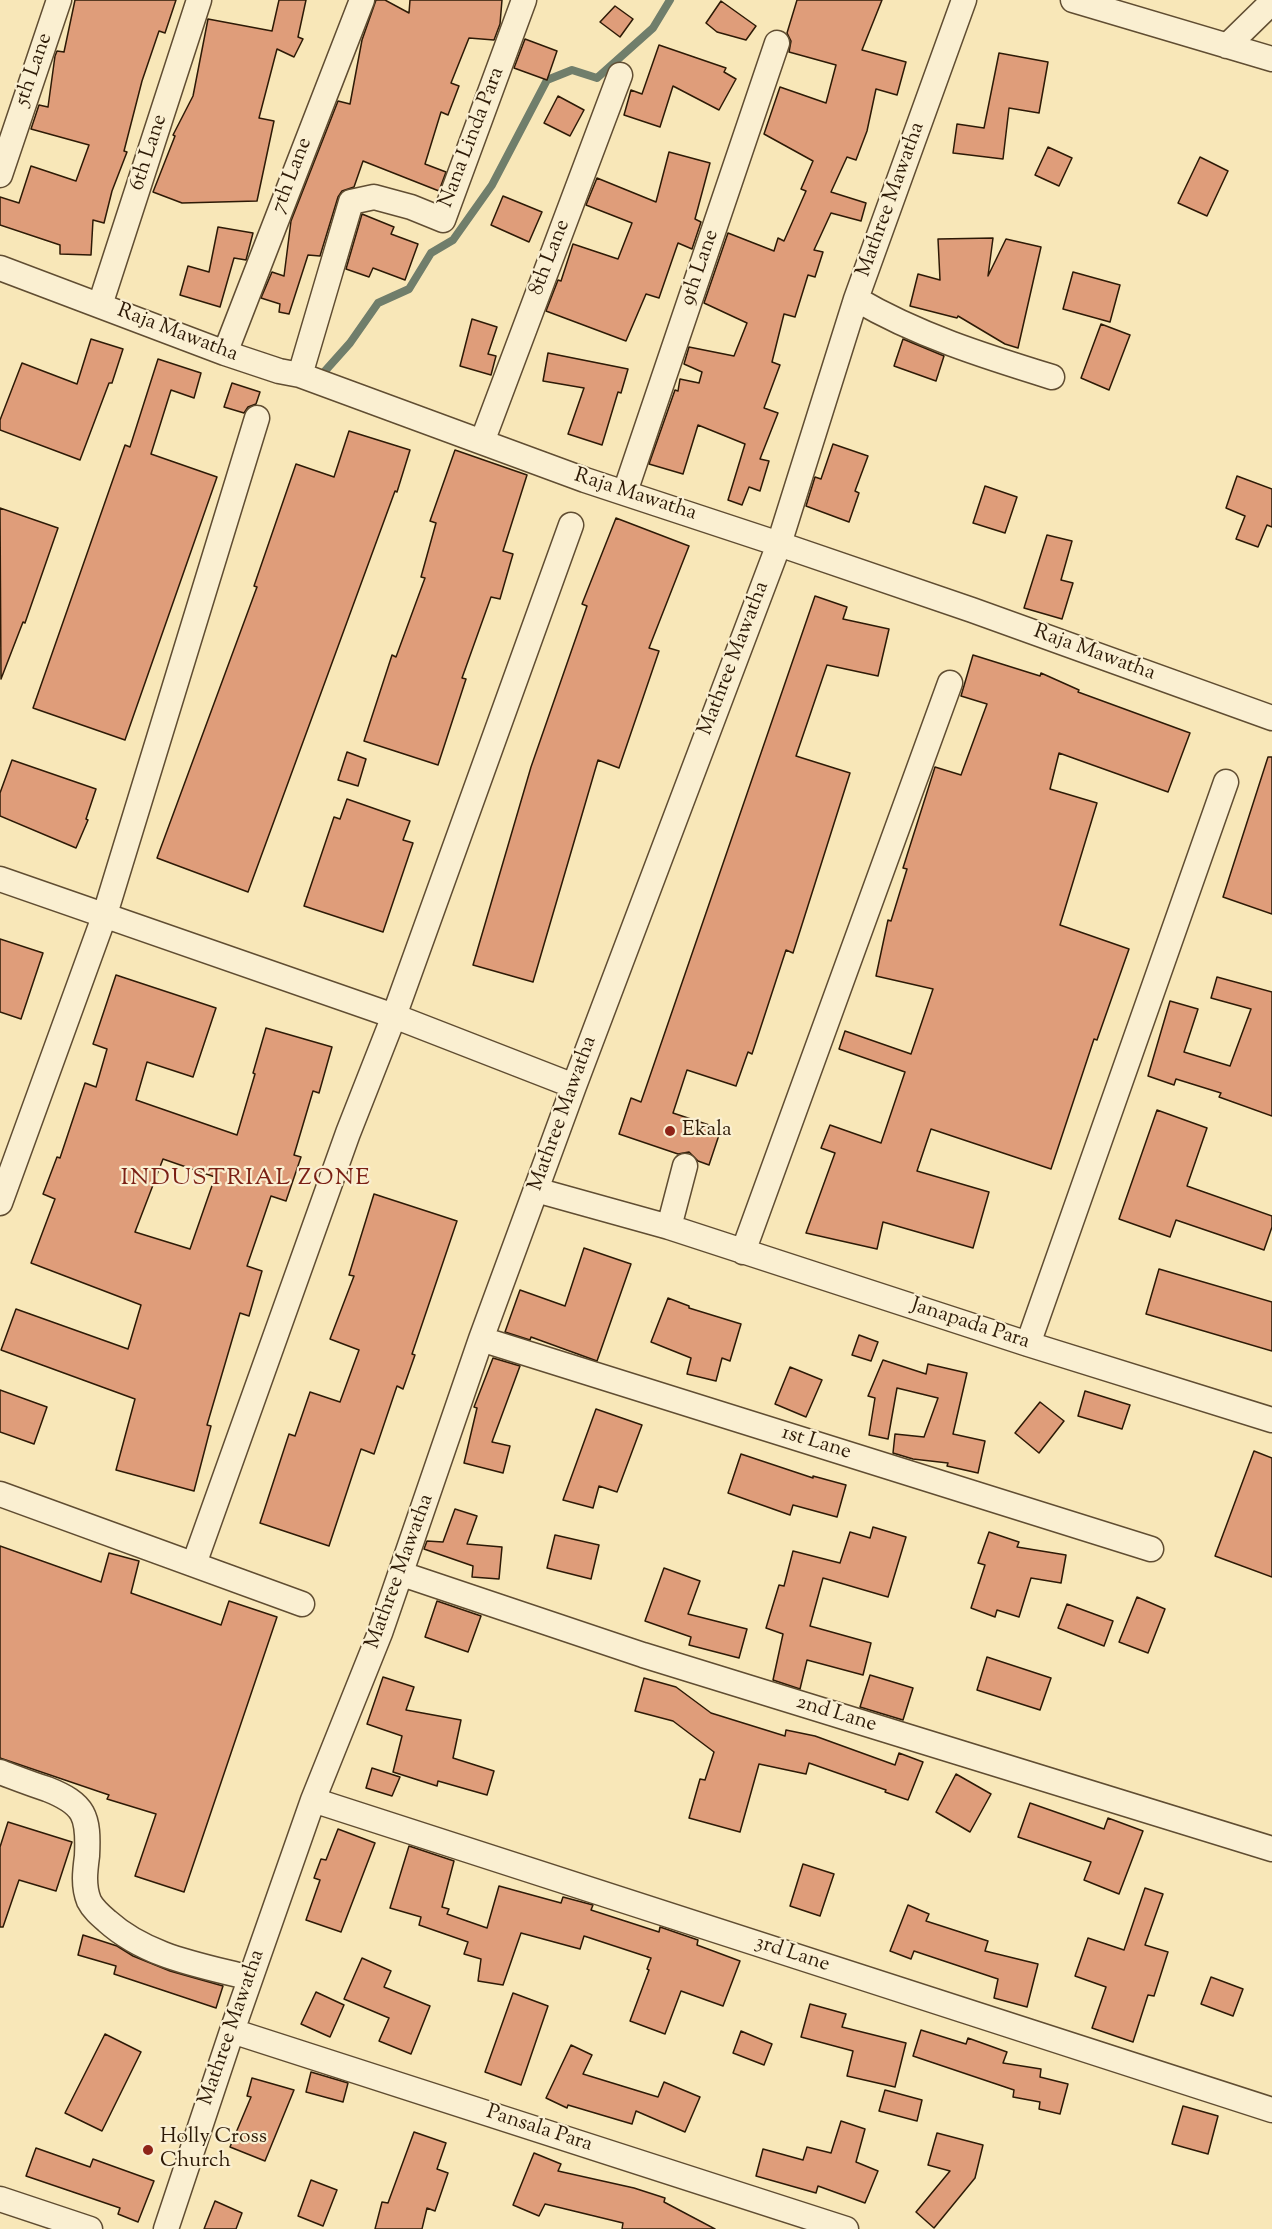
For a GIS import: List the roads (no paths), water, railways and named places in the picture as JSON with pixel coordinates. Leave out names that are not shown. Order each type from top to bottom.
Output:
[{"type":"street","name":"5th Lane","points":[[0,175],[59,0]]},
{"type":"street","name":"6th Lane","points":[[100,305],[199,0]]},
{"type":"street","name":"7th Lane","points":[[225,352],[362,0]]},
{"type":"street","name":"Nana Linda Para","points":[[300,375],[351,202],[374,197],[411,207],[443,220],[524,0]]},
{"type":"street","name":"Mathree Mawatha","points":[[166,2229],[250,1978],[313,1800],[402,1574],[481,1339],[779,543],[856,299],[964,0]]},
{"type":"street","points":[[1074,0],[1272,59]]},
{"type":"street","points":[[1227,46],[1272,2]]},
{"type":"street","name":"9th Lane","points":[[625,492],[777,43]]},
{"type":"street","name":"8th Lane","points":[[482,442],[620,75]]},
{"type":"street","name":"Raja Mawatha","points":[[0,268],[279,372],[300,375],[585,480],[779,543],[1272,718]]},
{"type":"street","points":[[856,299],[885,316],[920,332],[1052,377]]},
{"type":"street","points":[[0,1203],[105,914],[257,418]]},
{"type":"street","points":[[194,1564],[348,1133],[394,1016],[571,525]]},
{"type":"street","points":[[743,1252],[950,683]]},
{"type":"street","points":[[1028,1344],[1226,782]]},
{"type":"street","points":[[0,879],[394,1016],[574,1086]]},
{"type":"street","points":[[669,1227],[685,1167]]},
{"type":"street","name":"Janapada Para","points":[[536,1190],[669,1227],[1028,1344],[1272,1420]]},
{"type":"street","name":"1st Lane","points":[[481,1339],[1151,1549]]},
{"type":"street","points":[[0,1494],[302,1604]]},
{"type":"street","name":"2nd Lane","points":[[402,1574],[643,1655],[1272,1849]]},
{"type":"street","points":[[0,1772],[61,1795],[74,1802],[81,1810],[88,1836],[86,1893],[94,1909],[117,1929],[130,1939],[154,1951],[250,1978]]},
{"type":"street","name":"3rd Lane","points":[[313,1800],[1272,2110]]},
{"type":"street","name":"Pansala Para","points":[[232,2031],[846,2229]]},
{"type":"street","points":[[0,2199],[90,2229]]},
{"type":"waterway","points":[[325,371],[350,343],[378,303],[409,289],[431,253],[453,240],[492,185],[547,80],[572,70],[597,78],[653,28],[670,0]]},
{"type":"place","name":"Ekala","points":[[670,1131]]},
{"type":"place","name":"Holly Cross Church","points":[[148,2150]]},
{"type":"district","name":"INDUSTRIAL ZONE","points":[[246,1180]]}]
